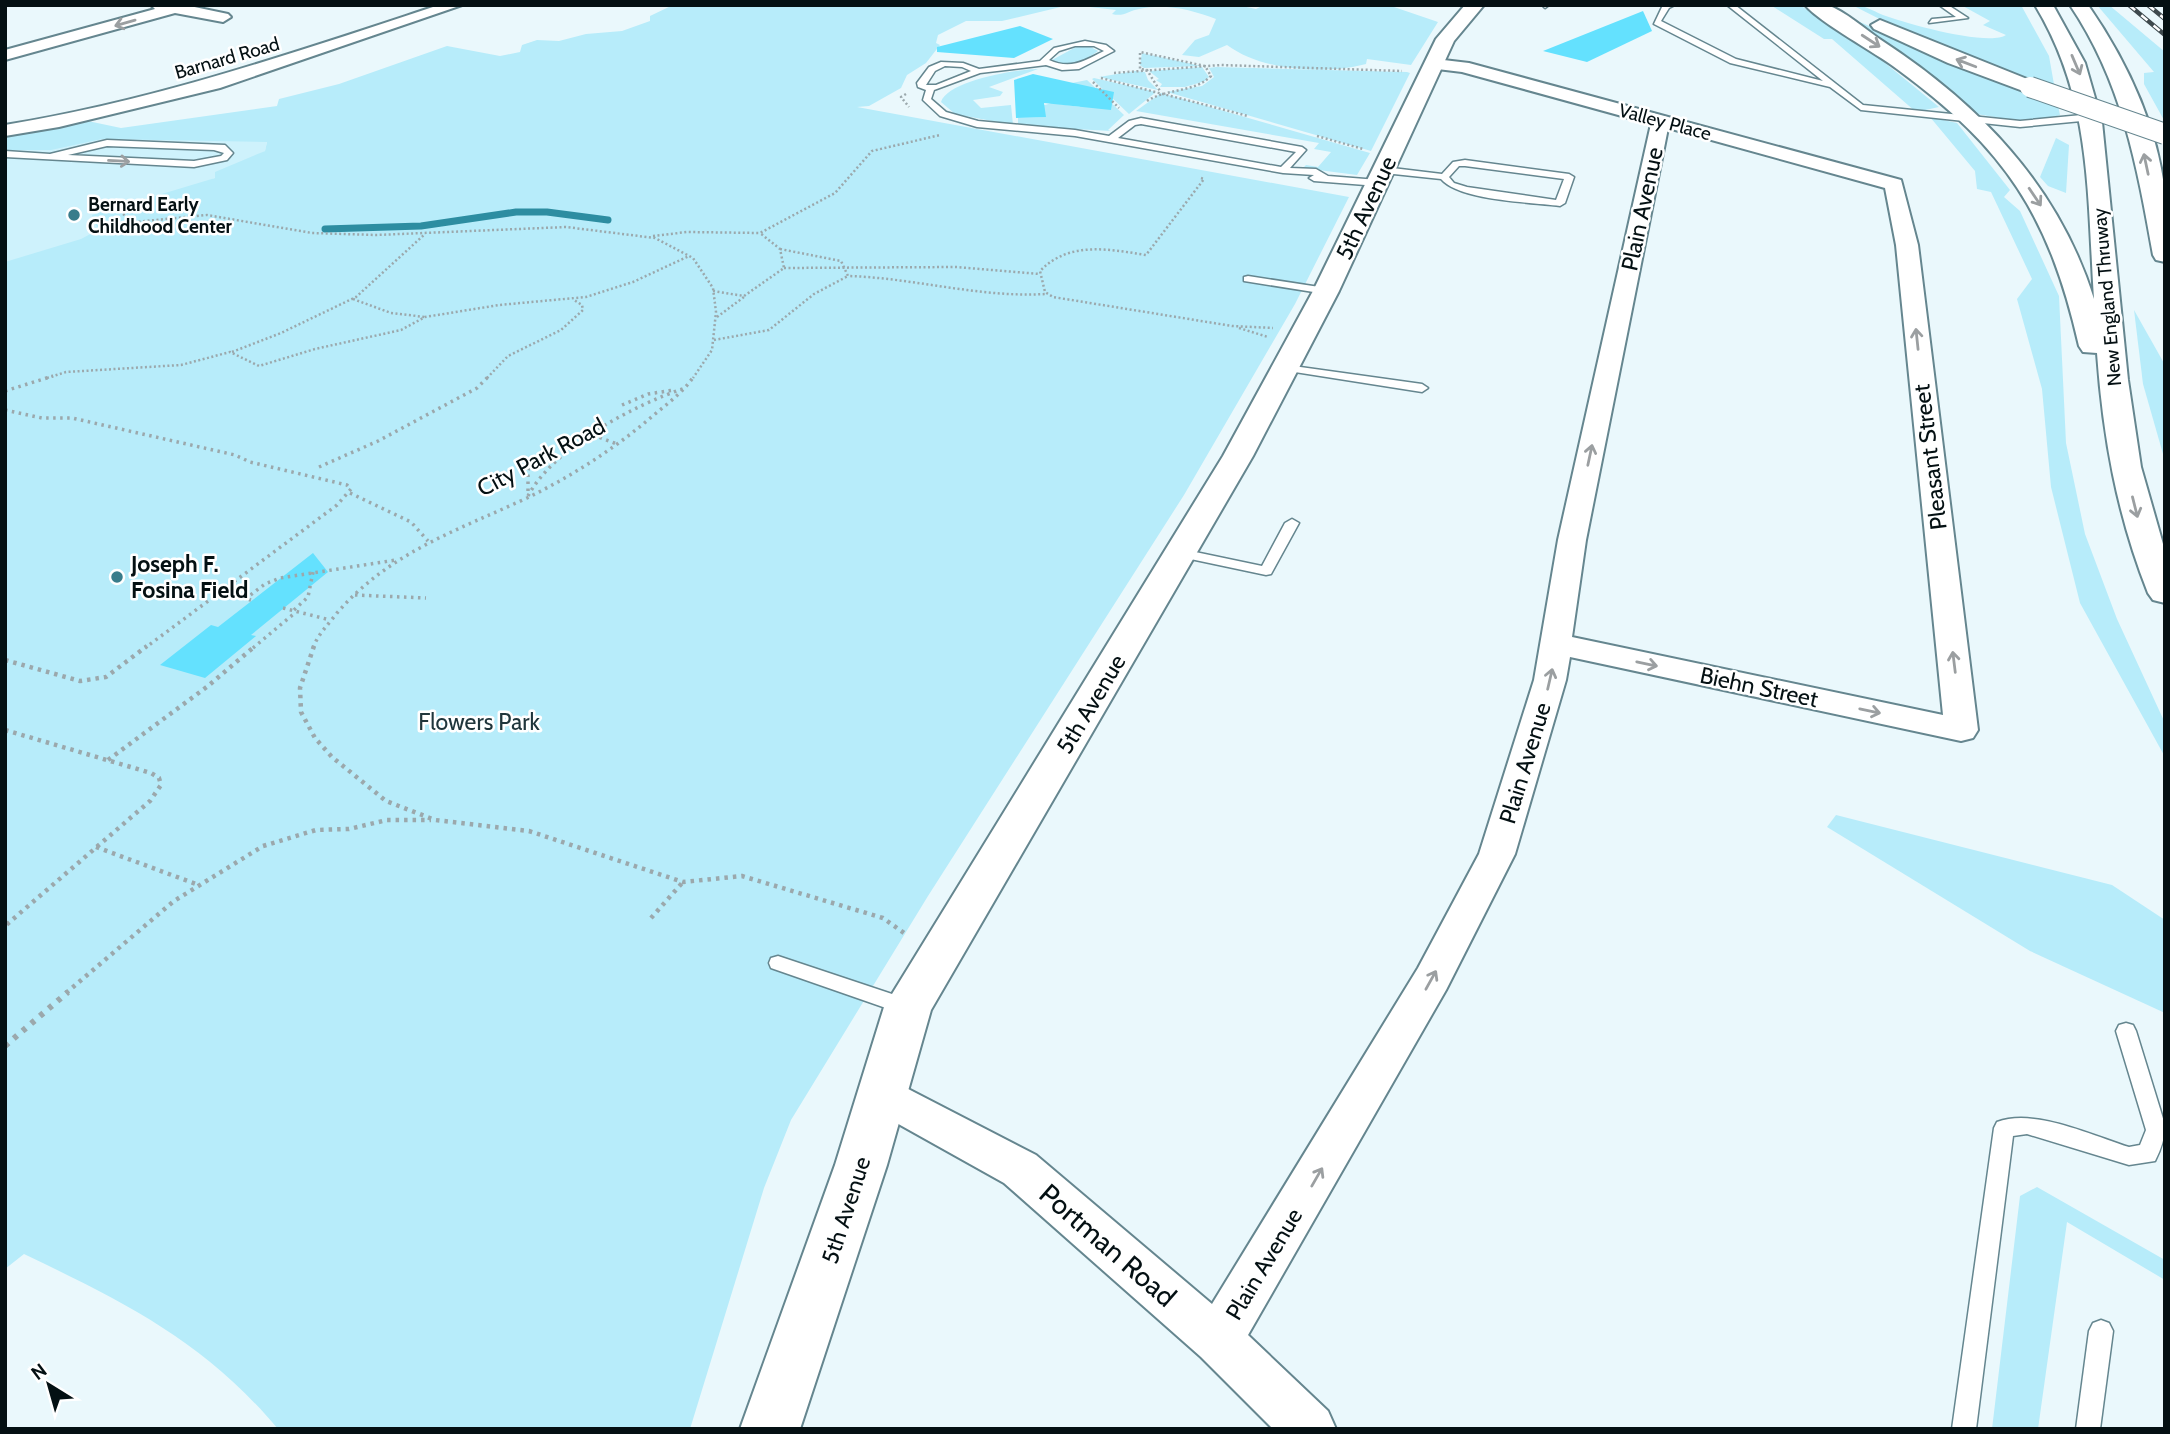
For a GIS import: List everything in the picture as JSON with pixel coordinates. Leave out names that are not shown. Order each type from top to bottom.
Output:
[{"type":"main road","name":"5th Avenue","points":[[770,1429],[857,1178],[908,1007],[1181,553],[1282,354],[1326,291],[1381,177],[1424,68],[1450,31],[1475,5]]},
{"type":"main road","points":[[1814,5],[1901,61],[1971,119],[2025,182],[2059,238],[2081,299],[2125,469]]},
{"type":"main road","points":[[1841,5],[1927,47],[2030,87],[2165,134]]},
{"type":"main road","name":"New England Thruway","points":[[2043,5],[2073,57],[2092,117],[2117,418],[2125,469],[2139,523],[2165,593]]},
{"type":"main road","points":[[2079,5],[2109,51],[2133,102],[2165,255]]},
{"type":"street","name":"Barnard Road","points":[[5,131],[59,122],[214,84],[455,5]]},
{"type":"street","points":[[5,55],[166,7],[223,17]]},
{"type":"street","points":[[400,9],[424,15]]},
{"type":"street","name":"Valley Place","points":[[1424,68],[1463,67],[1894,184]]},
{"type":"street","name":"Plain Avenue","points":[[1218,1340],[1432,979],[1497,855],[1550,680],[1572,540],[1660,122]]},
{"type":"street","name":"Pleasant Street","points":[[1894,184],[1907,245],[1961,730]]},
{"type":"street","name":"Biehn Street","points":[[1557,644],[1961,730]]},
{"type":"street","name":"Portman Road","points":[[883,1094],[1020,1170],[1218,1340],[1310,1429]]},
{"type":"lane","points":[[1730,5],[1861,107],[2036,124],[2092,117]]},
{"type":"lane","points":[[1932,21],[1964,18],[1942,5]]},
{"type":"lane","points":[[1667,6],[1657,22],[1733,61],[1834,86]]},
{"type":"lane","points":[[978,71],[963,65],[935,67],[921,83],[922,87],[930,90],[978,71],[1047,63],[1058,67],[1079,67],[1110,51],[1092,43],[1072,45],[1047,56],[1044,61],[1047,63]]},
{"type":"lane","points":[[930,90],[927,100],[930,105],[943,114],[963,121],[1111,139],[1286,171],[1297,176],[1444,177],[1456,164],[1465,163],[1569,177],[1560,204],[1465,190],[1451,185],[1444,177]]},
{"type":"lane","points":[[1111,139],[1141,121],[1302,149],[1286,171]]},
{"type":"lane","points":[[5,154],[194,164],[224,158],[229,153],[225,148],[214,147],[107,143],[51,156]]},
{"type":"lane","points":[[1248,279],[1326,291]]},
{"type":"lane","points":[[1282,354],[1422,388]]},
{"type":"lane","points":[[1181,553],[1266,571],[1292,523]]},
{"type":"lane","points":[[778,963],[908,1007]]},
{"type":"lane","points":[[1964,1429],[2004,1128],[2027,1125],[2129,1156],[2148,1154],[2156,1130],[2126,1031]]},
{"type":"lane","points":[[2088,1429],[2101,1331]]},
{"type":"path","points":[[1140,69],[1140,52],[1206,66]]},
{"type":"path","points":[[1095,77],[1140,69],[1206,66],[1424,68]]},
{"type":"path","points":[[1147,70],[1160,91],[1204,83],[1211,77],[1206,66]]},
{"type":"path","points":[[123,214],[135,222],[207,215],[247,224],[312,233],[426,234],[551,226],[648,237],[687,232],[760,233],[835,193],[855,174],[864,157],[872,151],[904,141],[946,135]]},
{"type":"path","points":[[1040,274],[1053,258],[1080,250],[1146,255],[1204,179],[1197,176]]},
{"type":"path","points":[[760,233],[780,249],[841,261],[848,276]]},
{"type":"path","points":[[5,391],[66,372],[167,367],[230,352],[281,333],[352,299],[426,234]]},
{"type":"path","points":[[648,237],[690,256]]},
{"type":"path","points":[[780,249],[784,268]]},
{"type":"path","points":[[352,299],[391,313],[425,317],[499,305],[573,299],[622,286],[690,256]]},
{"type":"path","name":"City Park Road","points":[[683,882],[529,831],[435,820],[408,811],[371,790],[324,747],[301,712],[300,688],[317,637],[354,594],[397,560],[428,541],[528,494],[618,444],[686,388],[701,371],[714,340],[712,325],[716,317],[713,291],[690,256]]},
{"type":"path","points":[[716,317],[784,268],[992,268],[1040,274]]},
{"type":"path","points":[[1040,274],[1046,294]]},
{"type":"path","points":[[714,340],[769,330],[814,293],[848,276],[896,279],[999,297],[1046,294],[1232,326],[1284,329]]},
{"type":"path","points":[[713,291],[744,296]]},
{"type":"path","points":[[319,467],[379,441],[477,388],[508,356],[575,320],[583,310],[582,305],[573,299]]},
{"type":"path","points":[[230,352],[259,366],[322,347],[401,330],[425,317]]},
{"type":"path","points":[[1232,326],[1282,354]]},
{"type":"path","points":[[622,405],[648,394],[686,388]]},
{"type":"path","points":[[528,494],[552,463],[593,435],[678,390]]},
{"type":"path","points":[[5,410],[42,418],[72,418],[235,455],[250,462],[347,485],[352,489],[125,665],[95,681],[79,681],[5,660]]},
{"type":"path","points":[[593,435],[618,444]]},
{"type":"path","points":[[528,494],[528,470],[534,456]]},
{"type":"path","points":[[350,493],[411,522],[428,541]]},
{"type":"path","points":[[245,599],[274,580],[397,560]]},
{"type":"path","points":[[108,760],[208,686],[295,611],[308,597],[313,572]]},
{"type":"path","points":[[222,592],[251,600]]},
{"type":"path","points":[[354,594],[373,598],[426,598]]},
{"type":"path","points":[[283,608],[330,620]]},
{"type":"path","points":[[5,730],[151,773],[159,778],[161,785],[150,801],[5,926]]},
{"type":"path","points":[[5,1046],[155,915],[197,885],[224,872],[263,846],[288,836],[316,830],[349,829],[387,820],[435,820]]},
{"type":"path","points":[[96,848],[197,885]]},
{"type":"path","points":[[651,918],[683,882],[737,875],[884,918],[904,933]]},
{"type":"shaded area","name":"Bernard Early Childhood Center","points":[[118,134],[267,141],[265,151],[236,167],[69,252],[5,278],[5,137]]},
{"type":"green space","name":"Flowers Park","points":[[673,5],[1069,5],[1002,21],[966,21],[938,35],[936,43],[940,45],[926,63],[907,75],[901,88],[869,106],[857,107],[1349,197],[1295,304],[1184,495],[928,896],[791,1120],[764,1188],[690,1429],[278,1429],[221,1371],[161,1326],[129,1307],[24,1254],[5,1269],[5,262],[81,239],[98,230],[92,215],[215,178],[215,172],[265,151],[267,142],[102,139],[51,150],[5,150],[5,135],[83,120],[121,128],[277,106],[279,99],[339,84],[447,46],[500,56],[520,52],[522,45],[537,40],[559,41],[586,34],[622,31],[650,21],[650,16]]},
{"type":"green space","points":[[1073,5],[1237,5],[1256,9],[1264,5],[1394,7],[1438,22],[1411,65],[1367,59],[1366,64],[1313,70],[1275,65],[1241,54],[1227,45],[1199,57],[1182,55],[1195,40],[1209,35],[1216,19],[1198,13],[1178,8],[1149,7],[1116,15],[1112,14],[1116,10]]},
{"type":"green space","points":[[1800,5],[1879,58],[1939,107],[1916,112],[1832,39],[1824,39],[1772,6]]},
{"type":"green space","points":[[1852,5],[1927,28],[1965,36],[1997,38],[2006,35],[1983,25],[1990,21],[1961,5],[2021,5],[2049,56],[2055,90],[1913,36]]},
{"type":"green space","points":[[2097,5],[2109,5],[2165,52],[2165,122],[2144,84],[2144,73],[2154,72]]},
{"type":"green space","points":[[1860,22],[1974,73],[2057,101],[2060,115],[2044,120],[2013,120],[1976,114],[1934,79],[1849,23]]},
{"type":"green space","points":[[1076,47],[1091,47],[1098,51],[1082,61],[1070,64],[1052,60]]},
{"type":"green space","points":[[1142,53],[1201,66],[1144,68],[1140,65]]},
{"type":"green space","points":[[1202,67],[1209,77],[1205,81],[1185,87],[1160,87],[1162,84],[1156,80],[1159,79],[1149,71]]},
{"type":"green space","points":[[1209,68],[1410,73],[1371,151],[1167,92],[1202,86],[1214,77]]},
{"type":"green space","points":[[1038,69],[989,87],[1003,92],[1000,96],[973,100],[981,108],[1011,105],[1013,125],[955,114],[941,102],[946,95],[969,82],[1015,71]]},
{"type":"green space","points":[[1145,72],[1148,80],[1158,90],[1099,77]]},
{"type":"green space","points":[[1092,79],[1156,92],[1129,114]]},
{"type":"green space","points":[[1087,80],[1124,115],[1108,130],[1111,131],[1018,126],[1018,118],[1045,117],[1041,106],[1052,103],[1080,107],[1072,83]]},
{"type":"green space","points":[[1161,93],[1370,153],[1357,175],[1303,168],[1306,165],[1318,167],[1331,152],[1314,149],[1319,143],[1136,111]]},
{"type":"green space","points":[[1930,117],[1957,123],[2010,190],[2004,197],[2020,211],[2059,296],[2066,443],[2085,534],[2117,619],[2165,723],[2165,757],[2080,603],[2051,487],[2042,389],[2017,299],[2032,279],[1991,192],[1977,189],[1975,171]]},
{"type":"green space","points":[[2056,138],[2069,145],[2066,193],[2048,186],[2040,177]]},
{"type":"green space","points":[[2134,310],[2165,365],[2165,461],[2143,384]]},
{"type":"green space","points":[[1836,815],[2112,885],[2165,920],[2165,1013],[2030,951],[1827,827]]},
{"type":"green space","points":[[2037,1187],[2165,1260],[2165,1280],[2067,1222],[2038,1429],[1992,1429],[2020,1196]]},
{"type":"building","points":[[1643,11],[1652,31],[1587,62],[1543,51]]},
{"type":"building","points":[[1020,26],[1053,39],[1014,58],[937,52],[937,47]]},
{"type":"building","points":[[1033,74],[1114,92],[1111,110],[1044,103],[1046,117],[1016,118],[1014,80]]},
{"type":"building","points":[[313,553],[328,572],[251,635],[256,636],[205,678],[160,665],[211,625],[218,627]]},
{"type":"waterway","points":[[325,229],[421,226],[516,212],[547,212],[608,220]]},
{"type":"railway","points":[[2129,5],[2165,35]]},
{"type":"railway","points":[[2148,5],[2165,19]]},
{"type":"place","name":"Bernard Early Childhood Center","points":[[74,215]]},
{"type":"place","name":"Joseph F. Fosina Field","points":[[117,577]]}]
